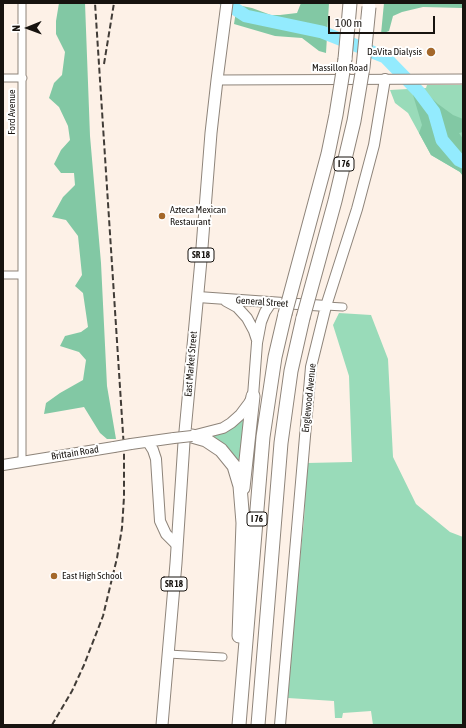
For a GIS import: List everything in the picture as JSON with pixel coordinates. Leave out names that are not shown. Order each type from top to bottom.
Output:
[{"type":"highway","name":"I 76","points":[[238,725],[263,437],[275,357],[328,154],[336,115],[345,59],[346,4]]},
{"type":"highway","name":"I 76","points":[[258,725],[282,442],[292,371],[303,318],[335,201],[354,122],[363,67],[369,5]]},
{"type":"highway","points":[[238,725],[238,656],[243,523],[242,501],[252,396]]},
{"type":"highway","points":[[192,436],[214,444],[227,455],[236,471],[242,501]]},
{"type":"main road","name":"East Market Street","points":[[162,725],[184,442],[217,80],[227,3]]},
{"type":"main road","name":"Englewood Avenue","points":[[280,725],[311,367],[326,306],[358,209],[374,145],[385,79]]},
{"type":"main road","name":"General Street","points":[[198,297],[326,306]]},
{"type":"main road","points":[[222,299],[237,307],[242,312],[252,325],[257,343]]},
{"type":"main road","points":[[257,343],[263,317],[271,303]]},
{"type":"main road","name":"Brittain Road","points":[[3,465],[131,444],[192,436],[223,428],[240,415],[252,396],[257,343]]},
{"type":"main road","points":[[148,442],[156,459],[160,521],[166,534],[176,544]]},
{"type":"street","name":"Ford Avenue","points":[[22,3],[22,462]]},
{"type":"street","points":[[3,78],[23,78]]},
{"type":"street","name":"Massillon Road","points":[[217,80],[463,79]]},
{"type":"street","points":[[3,275],[21,275]]},
{"type":"street","points":[[326,306],[343,307]]},
{"type":"street","points":[[168,654],[222,657]]},
{"type":"green space","points":[[59,3],[85,3],[90,136],[101,263],[107,386],[116,439],[107,439],[100,433],[84,407],[44,414],[46,403],[83,380],[86,360],[79,352],[60,346],[65,336],[81,332],[88,327],[83,293],[75,286],[82,275],[78,236],[66,220],[52,217],[63,197],[75,185],[74,173],[61,173],[54,164],[61,150],[70,140],[68,126],[59,107],[49,98],[54,83],[62,75],[65,52],[56,34],[56,21]]},
{"type":"green space","points":[[301,3],[329,3],[326,53],[319,51],[302,38],[275,36],[234,24],[237,5],[252,8],[271,15],[280,15],[297,13]]},
{"type":"green space","points":[[384,3],[462,3],[462,8],[423,7],[402,12],[393,16],[389,31],[381,34]]},
{"type":"green space","points":[[427,85],[463,85],[463,176],[460,172],[431,155],[408,113],[395,103],[390,90],[426,88]]},
{"type":"green space","points":[[424,91],[453,115],[463,119],[463,132],[459,133],[463,139],[463,176],[460,172],[431,155],[419,133],[422,125],[413,95]]},
{"type":"green space","points":[[339,313],[371,315],[388,359],[393,457],[416,504],[450,532],[463,537],[463,725],[373,725],[371,711],[343,713],[342,718],[335,718],[334,701],[288,698],[295,606],[304,520],[307,463],[352,462],[349,376],[333,325]]},
{"type":"green space","points":[[245,411],[241,470],[209,434]]},
{"type":"waterway","points":[[226,3],[246,16],[322,32],[385,57],[419,92],[434,112],[442,140],[459,160],[463,162]]},
{"type":"railway","points":[[52,725],[72,691],[103,616],[117,558],[122,528],[124,497],[124,449],[95,3]]},
{"type":"railway","points":[[104,64],[114,3]]},
{"type":"place","name":"DaVita Dialysis","points":[[431,52]]},
{"type":"place","name":"Azteca Mexican Restaurant","points":[[162,216]]},
{"type":"place","name":"East High School","points":[[54,576]]}]
